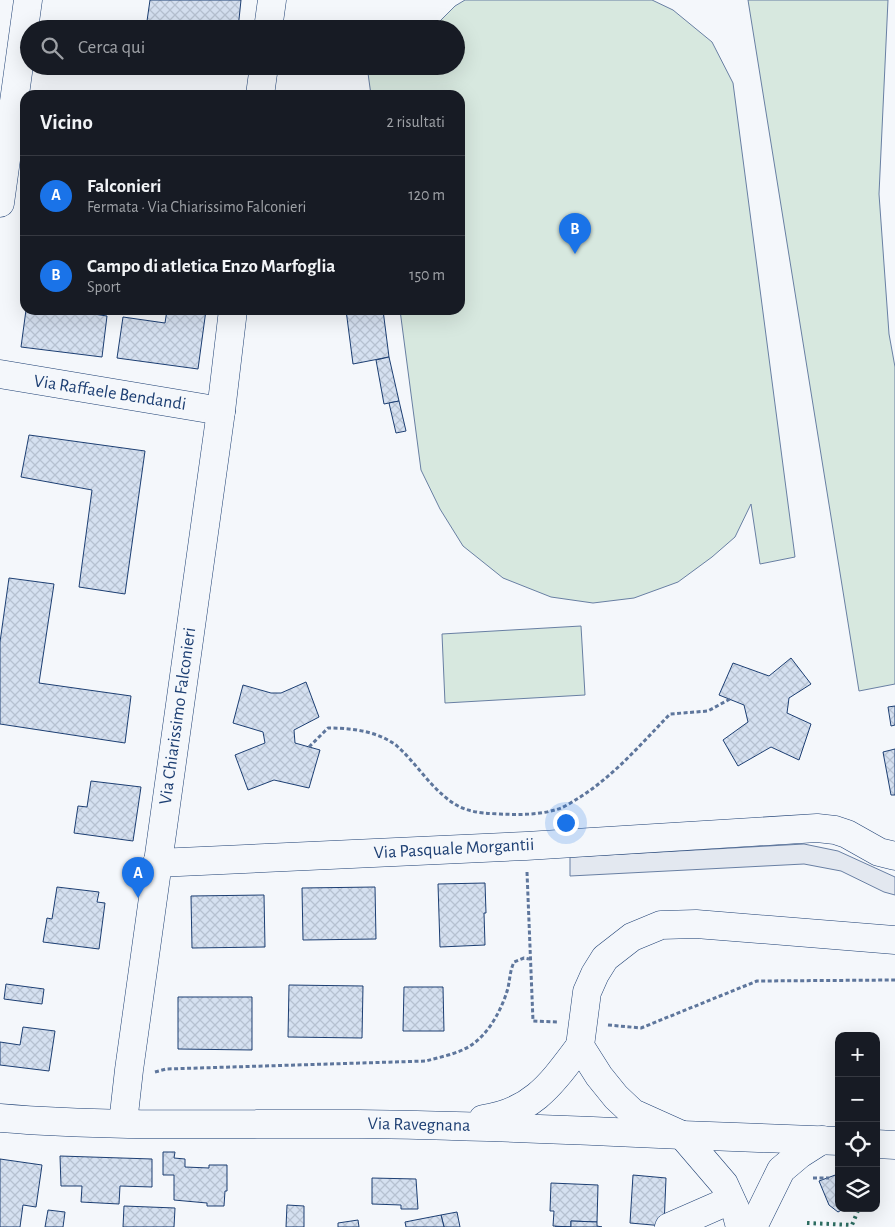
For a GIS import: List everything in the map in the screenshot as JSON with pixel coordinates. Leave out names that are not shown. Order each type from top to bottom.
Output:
[{"type":"street","points":[[25,20],[28,0]]},
{"type":"street","points":[[269,20],[272,0]]},
{"type":"street","points":[[0,203],[20,58]]},
{"type":"street","points":[[261,90],[263,75]]},
{"type":"street","name":"Via Chiarissimo Falconieri","points":[[123,1123],[233,315]]},
{"type":"street","name":"Via Raffaele Bendandi","points":[[0,374],[221,411]]},
{"type":"street","name":"Via Pasquale Morgantii","points":[[157,863],[526,846],[817,828],[835,830],[847,834],[879,852],[895,856]]},
{"type":"street","points":[[444,1124],[491,1118],[526,1106],[554,1082],[580,1046],[587,992],[595,974],[606,958],[632,937],[661,925],[696,924],[895,940]]},
{"type":"street","points":[[580,1046],[599,1076],[616,1097],[633,1112],[682,1135],[724,1184],[735,1208],[740,1227]]},
{"type":"street","name":"Via Ravegnana","points":[[0,1118],[50,1122],[123,1123],[444,1124],[830,1141]]},
{"type":"street","points":[[753,1227],[781,1170],[800,1154],[830,1141]]},
{"type":"street","points":[[880,1144],[895,1145]]},
{"type":"street","points":[[669,1227],[717,1206]]},
{"type":"path","points":[[309,747],[328,728],[346,728],[367,732],[384,738],[397,746],[444,796],[466,810],[477,813],[524,815],[561,808],[590,791],[618,767],[670,714],[708,711],[730,699]]},
{"type":"path","points":[[527,867],[529,959],[533,1021],[559,1022]]},
{"type":"path","points":[[150,1073],[166,1069],[426,1061],[450,1054],[471,1046],[488,1030],[500,1009],[508,987],[510,970],[514,962],[524,958],[529,959]]},
{"type":"path","points":[[608,1025],[641,1028],[757,981],[895,980]]},
{"type":"path","points":[[820,1179],[829,1178]]},
{"type":"shaded area","points":[[465,0],[652,0],[673,10],[712,42],[733,83],[795,557],[760,564],[751,504],[735,537],[678,582],[634,598],[593,603],[551,597],[503,578],[463,546],[440,509],[421,470],[401,315],[465,315],[465,90],[370,90],[368,75],[465,75],[465,20],[441,20],[455,6]]},
{"type":"shaded area","points":[[748,0],[888,0],[879,194],[889,334],[895,367],[895,684],[859,691]]},
{"type":"shaded area","points":[[581,626],[585,695],[445,703],[442,634]]},
{"type":"shaded area","points":[[804,844],[838,851],[895,877],[895,895],[884,892],[841,871],[804,864],[570,876],[570,857]]},
{"type":"building","points":[[150,0],[241,0],[239,20],[147,20]]},
{"type":"building","points":[[25,315],[107,316],[102,357],[21,347]]},
{"type":"building","points":[[166,315],[205,315],[198,369],[117,358],[123,317],[165,323]]},
{"type":"building","points":[[347,315],[384,315],[389,357],[353,364]]},
{"type":"building","points":[[389,357],[399,401],[384,404],[376,360]]},
{"type":"building","points":[[399,401],[406,431],[396,433],[389,403]]},
{"type":"building","points":[[29,435],[145,451],[125,594],[79,587],[92,490],[21,477]]},
{"type":"building","points":[[9,578],[54,584],[39,683],[131,696],[125,743],[0,724],[0,642]]},
{"type":"building","points":[[791,658],[811,684],[789,698],[787,713],[811,724],[799,760],[771,747],[738,766],[723,740],[748,722],[744,705],[719,695],[733,663],[769,676]]},
{"type":"building","points":[[306,682],[319,717],[294,730],[295,743],[320,750],[309,788],[274,780],[248,790],[235,755],[265,743],[263,732],[233,723],[243,685],[271,693],[281,693]]},
{"type":"building","points":[[895,706],[895,725],[891,726],[888,707]]},
{"type":"building","points":[[895,749],[895,795],[891,795],[883,752]]},
{"type":"building","points":[[91,781],[141,787],[133,841],[74,833],[78,806],[87,807]]},
{"type":"building","points":[[485,883],[485,945],[440,947],[438,884]]},
{"type":"building","points":[[57,887],[99,892],[97,902],[105,903],[99,949],[43,942],[47,918],[52,919]]},
{"type":"building","points":[[375,887],[376,939],[303,940],[302,888]]},
{"type":"building","points":[[264,895],[265,947],[192,948],[191,896]]},
{"type":"building","points":[[6,984],[44,989],[42,1004],[4,999]]},
{"type":"building","points":[[289,985],[363,986],[362,1038],[288,1037]]},
{"type":"building","points":[[404,987],[443,987],[444,1031],[403,1031]]},
{"type":"building","points":[[178,997],[252,997],[252,1050],[178,1049]]},
{"type":"building","points":[[23,1027],[55,1031],[49,1071],[0,1065],[0,1042],[20,1045]]},
{"type":"building","points":[[163,1152],[175,1152],[174,1158],[185,1159],[185,1167],[209,1168],[209,1165],[227,1165],[227,1191],[225,1191],[224,1206],[207,1206],[207,1203],[174,1200],[174,1175],[163,1175]]},
{"type":"building","points":[[60,1156],[152,1159],[152,1187],[120,1186],[119,1204],[81,1202],[82,1186],[61,1186]]},
{"type":"building","points":[[0,1159],[42,1165],[36,1207],[23,1205],[20,1227],[0,1227]]},
{"type":"building","points":[[633,1175],[666,1178],[664,1226],[630,1223]]},
{"type":"building","points":[[835,1175],[835,1210],[829,1205],[819,1181]]},
{"type":"building","points":[[372,1178],[416,1179],[418,1209],[401,1209],[401,1205],[372,1204]]},
{"type":"building","points":[[551,1183],[598,1185],[597,1222],[571,1221],[571,1227],[553,1226],[554,1211],[550,1211]]},
{"type":"building","points":[[287,1205],[304,1206],[304,1227],[286,1227]]},
{"type":"building","points":[[124,1206],[175,1208],[174,1227],[123,1227]]},
{"type":"building","points":[[48,1210],[65,1212],[63,1227],[45,1227]]},
{"type":"building","points":[[457,1212],[460,1227],[444,1227],[441,1215]]},
{"type":"building","points":[[441,1215],[444,1227],[406,1227],[405,1222]]},
{"type":"building","points":[[358,1220],[359,1227],[338,1227],[338,1223]]},
{"type":"building","points":[[571,1221],[597,1222],[597,1226],[602,1227],[571,1227]]},
{"type":"hedge","points":[[807,1223],[852,1225],[857,1212]]},
{"type":"place","name":"Campo di atletica Enzo Marfoglia","points":[[575,254]]},
{"type":"place","name":"Falconieri","points":[[138,898]]}]
